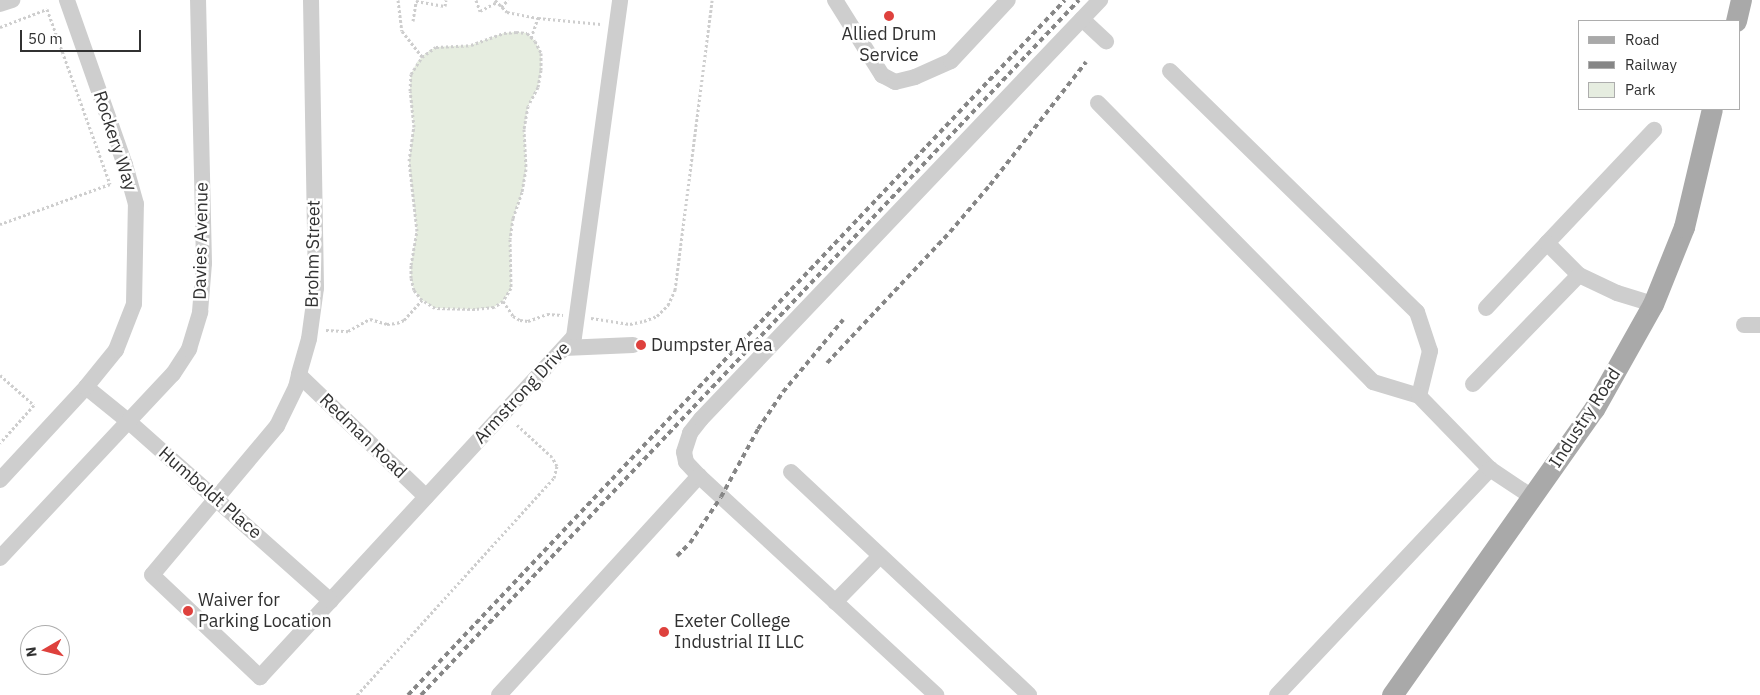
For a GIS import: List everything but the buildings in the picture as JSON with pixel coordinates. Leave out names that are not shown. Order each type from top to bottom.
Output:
[{"type":"main road","points":[[1736,20],[1741,0]]},
{"type":"main road","name":"Industry Road","points":[[1392,695],[1594,409],[1653,304],[1684,227],[1712,110]]},
{"type":"street","points":[[0,4],[12,0]]},
{"type":"street","name":"Rockery Way","points":[[0,480],[86,387],[116,350],[134,304],[136,204],[126,165],[67,0]]},
{"type":"street","name":"Davies Avenue","points":[[0,558],[173,374],[189,349],[200,312],[204,263],[198,0]]},
{"type":"street","name":"Brohm Street","points":[[260,677],[152,575],[277,426],[296,388],[310,330],[316,288],[311,0]]},
{"type":"street","name":"Armstrong Drive","points":[[260,677],[574,337],[620,0]]},
{"type":"street","points":[[835,0],[882,75],[895,82],[915,77],[951,62],[1008,0]]},
{"type":"street","points":[[936,695],[699,476],[686,462],[684,452],[686,442],[690,433],[702,419],[1100,0]]},
{"type":"street","points":[[1082,19],[1106,41]]},
{"type":"street","points":[[1170,71],[1417,312],[1430,352],[1419,396]]},
{"type":"street","points":[[1098,103],[1373,382],[1419,396],[1490,469],[1532,497]]},
{"type":"street","points":[[1486,308],[1654,130]]},
{"type":"street","points":[[1547,243],[1579,275],[1616,294],[1653,304]]},
{"type":"street","points":[[1474,384],[1579,275]]},
{"type":"street","points":[[564,348],[633,345]]},
{"type":"street","name":"Redman Road","points":[[299,375],[426,497]]},
{"type":"street","name":"Humboldt Place","points":[[86,387],[128,421],[331,601]]},
{"type":"street","points":[[1277,695],[1490,469]]},
{"type":"street","points":[[791,472],[1029,695]]},
{"type":"street","points":[[499,695],[699,476]]},
{"type":"street","points":[[835,602],[880,556]]},
{"type":"path","points":[[398,0],[402,31],[422,57]]},
{"type":"path","points":[[413,21],[416,1],[445,6],[446,0]]},
{"type":"path","points":[[476,0],[480,11],[496,1],[507,12],[538,18],[617,26]]},
{"type":"path","points":[[502,8],[508,0]]},
{"type":"path","points":[[503,302],[513,316],[520,320],[528,321],[548,314],[630,324],[657,316],[668,305],[675,290],[712,0]]},
{"type":"path","points":[[0,26],[47,9],[110,184],[0,224]]},
{"type":"path","points":[[532,38],[538,18]]},
{"type":"path","points":[[504,33],[527,34],[532,38],[541,53],[538,87],[528,106],[524,129],[526,169],[522,192],[513,218],[510,238],[511,288],[503,302],[494,307],[475,310],[435,308],[422,300],[414,290],[411,278],[411,265],[417,232],[409,161],[414,127],[410,91],[412,74],[422,57],[436,47],[471,45],[504,33]]},
{"type":"path","points":[[310,330],[348,331],[370,319],[387,324],[397,323],[404,320],[422,300]]},
{"type":"path","points":[[0,374],[34,406],[0,443]]},
{"type":"path","points":[[357,695],[554,478],[558,466],[552,458],[504,413]]},
{"type":"green space","points":[[504,33],[527,33],[535,41],[541,53],[541,70],[538,87],[528,106],[524,129],[526,169],[522,192],[513,218],[510,239],[511,288],[503,301],[494,307],[475,309],[435,308],[422,300],[414,290],[411,278],[411,265],[417,231],[409,161],[414,127],[410,91],[411,74],[417,62],[436,47],[471,45]]},
{"type":"railway","points":[[408,695],[1065,0]]},
{"type":"railway","points":[[421,695],[1079,0]]},
{"type":"railway","points":[[827,363],[950,232],[990,185],[1086,62]]},
{"type":"railway","points":[[677,556],[690,543],[721,497],[758,429],[783,392],[843,320]]},
{"type":"place","name":"Allied Drum Service","points":[[889,16]]},
{"type":"place","name":"Dumpster Area","points":[[641,345]]},
{"type":"place","name":"Waiver for Parking Location","points":[[188,611]]},
{"type":"place","name":"Exeter College Industrial II LLC","points":[[664,632]]}]
